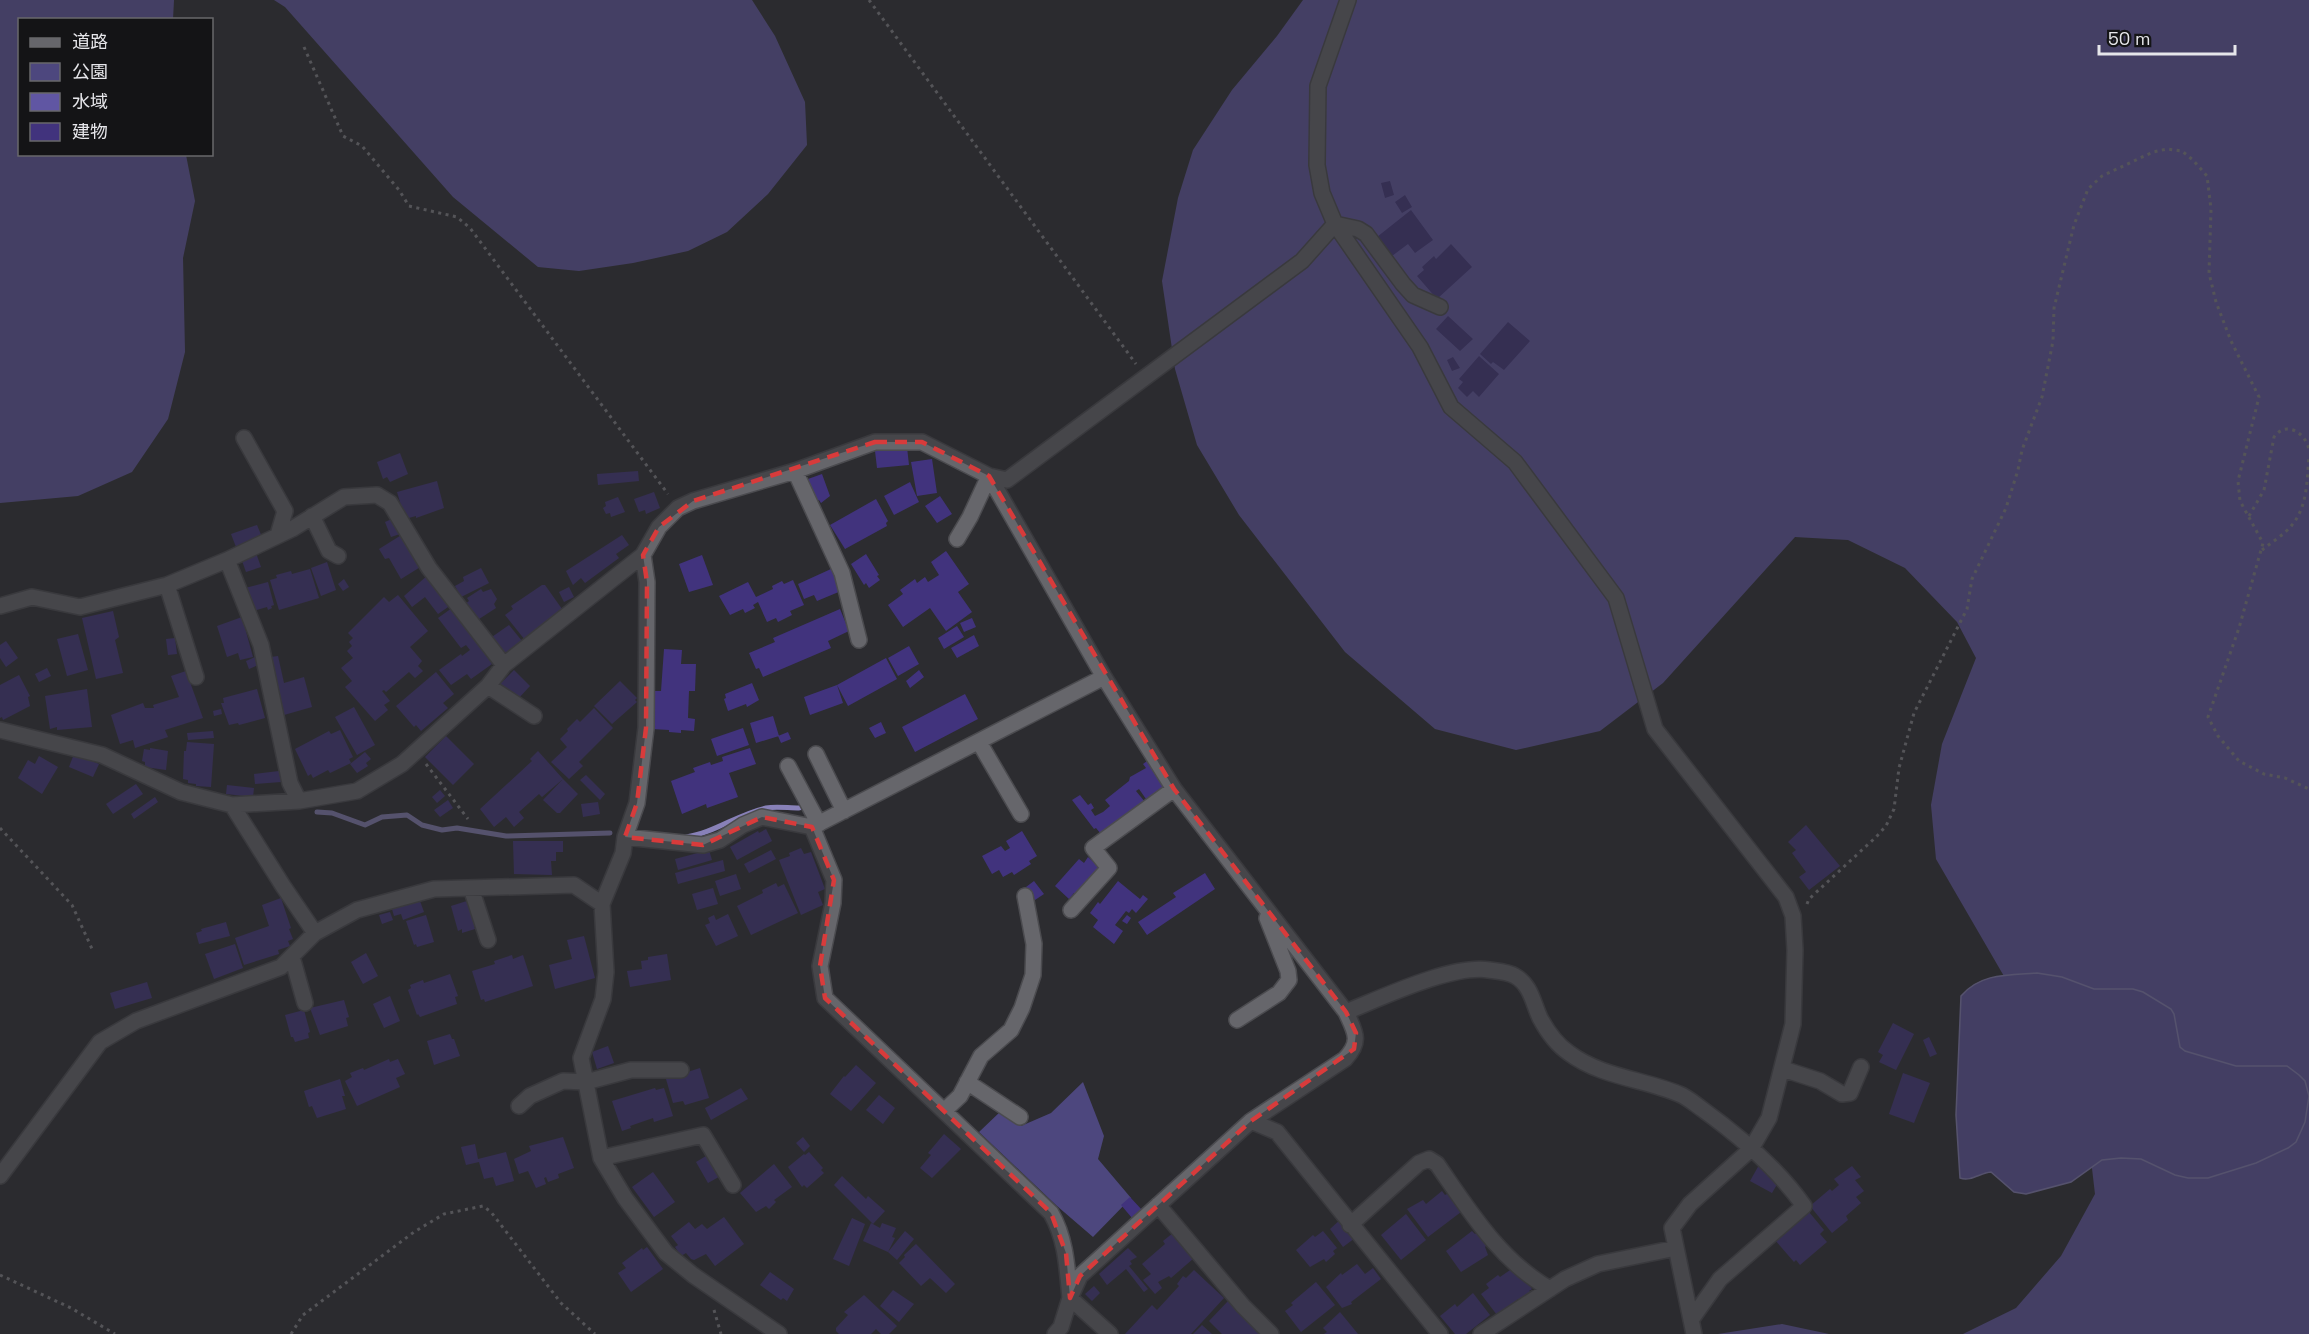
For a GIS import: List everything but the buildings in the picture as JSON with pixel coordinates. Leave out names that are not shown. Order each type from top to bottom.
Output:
[{"type":"street","points":[[1348,0],[1318,87],[1317,165],[1322,193],[1335,224],[1420,347],[1451,407],[1515,462],[1616,598],[1655,729],[1786,897],[1793,916],[1793,1024],[1769,1118],[1751,1149],[1690,1204],[1672,1228],[1692,1327]]},
{"type":"street","points":[[0,730],[102,755],[182,792],[232,805],[299,801],[357,791],[402,764],[488,686],[504,665],[643,555],[659,527],[678,508],[693,501],[795,471],[875,442],[922,442],[989,476],[1007,480],[1302,261],[1335,224]]},
{"type":"street","points":[[1335,224],[1365,234],[1413,295],[1440,307]]},
{"type":"street","points":[[244,438],[285,511],[278,536]]},
{"type":"street","points":[[795,471],[842,573],[859,640]]},
{"type":"street","points":[[957,538],[970,517],[989,476]]},
{"type":"street","points":[[989,476],[1104,677],[1174,789],[1346,1012],[1356,1033],[1354,1049],[1345,1059],[1251,1121],[1080,1276],[1061,1326],[1055,1334]]},
{"type":"street","points":[[0,606],[32,597],[80,607],[167,585],[278,536],[344,497],[376,495],[390,503],[429,568],[504,665]]},
{"type":"street","points":[[312,516],[329,551],[338,556]]},
{"type":"street","points":[[643,555],[647,582],[646,728],[637,803],[625,837],[623,854],[602,903],[606,972],[603,999],[580,1058],[601,1158],[625,1198],[666,1253],[693,1275],[779,1334]]},
{"type":"street","points":[[227,560],[261,645],[290,783],[299,801]]},
{"type":"street","points":[[167,585],[196,677]]},
{"type":"street","points":[[625,837],[703,845],[720,840],[743,825],[762,818],[815,826],[1104,677]]},
{"type":"street","points":[[488,686],[534,716]]},
{"type":"street","points":[[979,742],[1021,813]]},
{"type":"street","points":[[816,754],[844,811]]},
{"type":"street","points":[[788,766],[815,826],[834,880],[833,903],[820,966],[825,998],[1051,1213],[1060,1229],[1066,1253],[1070,1298],[1110,1334]]},
{"type":"street","points":[[1071,910],[1108,868],[1093,848],[1174,789]]},
{"type":"street","points":[[232,805],[315,933]]},
{"type":"street","points":[[0,1176],[100,1042],[136,1021],[281,967],[315,933],[357,910],[434,889],[574,885],[602,903]]},
{"type":"street","points":[[471,888],[488,940]]},
{"type":"street","points":[[944,1111],[960,1096],[981,1056],[1011,1030],[1022,1008],[1033,975],[1035,944],[1025,896]]},
{"type":"street","points":[[1237,1020],[1279,993],[1289,980],[1288,971],[1267,918],[1270,911]]},
{"type":"street","points":[[292,957],[305,1003]]},
{"type":"street","points":[[1346,1012],[1411,986],[1455,973],[1486,969],[1515,976],[1534,998],[1539,1017],[1550,1034],[1567,1052],[1587,1065],[1682,1094],[1751,1149],[1792,1189],[1804,1206],[1720,1279],[1692,1327]]},
{"type":"street","points":[[1783,1069],[1820,1081],[1842,1094],[1850,1093],[1862,1067]]},
{"type":"street","points":[[519,1106],[530,1096],[563,1081],[585,1082],[631,1070],[681,1070]]},
{"type":"street","points":[[967,1082],[1020,1117]]},
{"type":"street","points":[[1251,1121],[1277,1132],[1440,1334]]},
{"type":"street","points":[[601,1158],[703,1135],[733,1185]]},
{"type":"street","points":[[1350,1225],[1419,1163],[1429,1160],[1437,1164],[1488,1237],[1518,1267],[1550,1289]]},
{"type":"street","points":[[1158,1204],[1243,1305],[1271,1334]]},
{"type":"street","points":[[1481,1334],[1565,1279],[1598,1264],[1676,1248]]},
{"type":"path","points":[[869,0],[1146,378]]},
{"type":"path","points":[[304,47],[343,136],[362,146],[399,190],[409,206],[457,217],[470,228],[678,508]]},
{"type":"path","points":[[1794,932],[1803,920],[1809,899],[1886,826],[1894,809],[1899,768],[1914,713],[1967,609],[1972,579],[2006,508],[2022,450],[2042,397],[2053,341],[2054,308],[2074,225],[2088,189],[2102,176],[2153,152],[2167,149],[2182,151],[2206,176],[2211,209],[2210,273],[2216,302],[2231,341],[2259,397],[2238,481],[2240,501],[2263,543],[2239,628],[2208,717],[2218,736],[2239,761],[2264,774],[2285,778],[2309,789]]},
{"type":"path","points":[[2249,516],[2264,490],[2274,437],[2278,432],[2284,429],[2300,432],[2307,441],[2309,450]]},
{"type":"path","points":[[2261,551],[2293,525],[2306,497],[2309,455]]},
{"type":"path","points":[[416,751],[468,819]]},
{"type":"path","points":[[0,828],[72,905],[93,951]]},
{"type":"path","points":[[291,1334],[303,1315],[414,1232],[444,1214],[483,1206],[492,1212],[561,1303],[595,1334]]},
{"type":"path","points":[[0,1275],[71,1308],[115,1334]]},
{"type":"highlighted area","points":[[875,442],[922,442],[989,476],[1174,789],[1346,1012],[1356,1033],[1354,1049],[1251,1121],[1080,1276],[1070,1298],[1066,1253],[1051,1213],[825,998],[820,966],[834,880],[812,827],[783,821],[762,817],[703,845],[625,837],[637,803],[646,728],[647,582],[643,555],[659,527],[693,501]]},
{"type":"green space","points":[[1083,1082],[1104,1136],[1098,1159],[1131,1198],[1093,1237],[979,1132],[1001,1111],[1021,1126],[1051,1113]]},
{"type":"shaded area","points":[[0,0],[174,0],[173,18],[18,18],[18,156],[186,156],[195,201],[183,258],[185,352],[168,419],[132,472],[78,496],[0,503]]},
{"type":"shaded area","points":[[274,0],[752,0],[775,36],[805,102],[807,145],[768,194],[727,232],[688,251],[633,263],[579,271],[538,267],[453,197],[285,7]]},
{"type":"shaded area","points":[[1303,0],[2309,0],[2309,1334],[1963,1334],[2016,1308],[2061,1256],[2095,1194],[2088,1134],[2012,990],[1936,859],[1931,805],[1942,744],[1976,658],[1957,622],[1905,568],[1848,540],[1795,537],[1663,683],[1600,731],[1516,750],[1435,729],[1345,652],[1239,515],[1197,445],[1175,369],[1162,281],[1178,198],[1193,150],[1232,90],[1277,36]]},
{"type":"shaded area","points":[[1782,1324],[1829,1334],[1718,1334]]},
{"type":"water","points":[[2037,973],[2062,977],[2094,989],[2133,989],[2143,992],[2171,1009],[2180,1047],[2185,1051],[2236,1066],[2287,1066],[2305,1081],[2309,1096],[2305,1122],[2296,1142],[2256,1163],[2208,1178],[2188,1178],[2175,1175],[2141,1159],[2121,1158],[2102,1160],[2071,1182],[2026,1194],[2014,1192],[1991,1172],[1968,1179],[1960,1178],[1956,1115],[1961,996],[1969,988],[1986,979]]},
{"type":"waterway","points":[[686,837],[706,832],[746,814],[766,808],[799,808]]},
{"type":"waterway","points":[[317,812],[332,813],[365,825],[382,817],[407,815],[422,825],[442,830],[457,828],[506,836],[610,833]]}]
